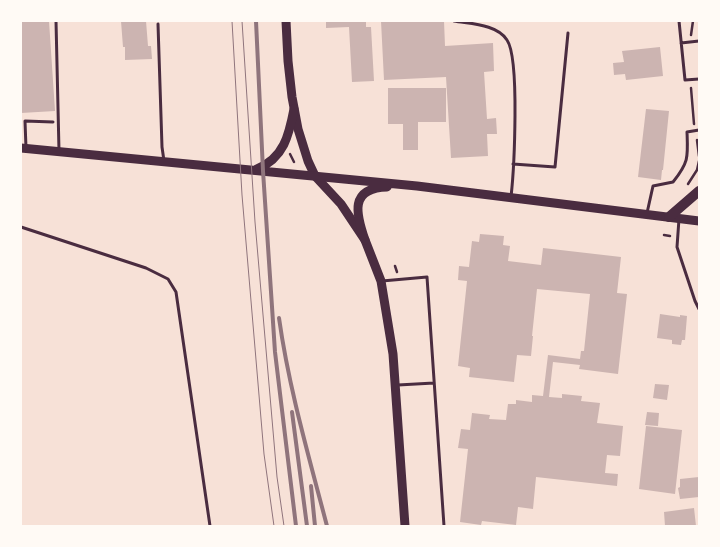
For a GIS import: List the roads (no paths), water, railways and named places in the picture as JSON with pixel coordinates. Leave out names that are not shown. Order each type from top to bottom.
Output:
[{"type":"main road","points":[[286,21],[288,61],[298,129],[315,176],[341,204],[365,240]]},
{"type":"main road","points":[[256,170],[266,166],[284,147],[294,109]]},
{"type":"main road","points":[[23,148],[417,186],[699,221]]},
{"type":"main road","points":[[405,526],[393,354],[381,281],[365,240],[358,218],[357,207],[361,197],[367,191],[384,187],[417,186]]},
{"type":"main road","points":[[674,218],[699,191]]},
{"type":"lane","points":[[56,21],[59,152]]},
{"type":"lane","points":[[454,21],[492,28],[507,38],[512,50],[515,89],[511,198]]},
{"type":"lane","points":[[679,21],[685,80],[699,79]]},
{"type":"lane","points":[[158,24],[164,161]]},
{"type":"lane","points":[[513,164],[555,167],[568,33]]},
{"type":"lane","points":[[681,43],[699,41]]},
{"type":"lane","points":[[23,148],[25,121],[53,122]]},
{"type":"lane","points":[[647,215],[653,186],[673,182],[684,169],[688,157],[687,132],[699,130]]},
{"type":"lane","points":[[674,218],[677,247],[699,309]]},
{"type":"lane","points":[[21,227],[146,268],[168,279],[176,292],[210,526]]},
{"type":"lane","points":[[381,281],[427,277],[444,526]]},
{"type":"lane","points":[[395,385],[434,383]]},
{"type":"tram line","points":[[232,21],[242,195],[264,454],[274,526]]},
{"type":"tram line","points":[[242,21],[255,222],[277,477],[284,526]]},
{"type":"railway","points":[[256,21],[263,171],[275,352],[296,526]]},
{"type":"railway","points":[[279,318],[294,397],[327,526]]},
{"type":"railway","points":[[292,412],[307,526]]},
{"type":"railway","points":[[311,486],[315,526]]}]
